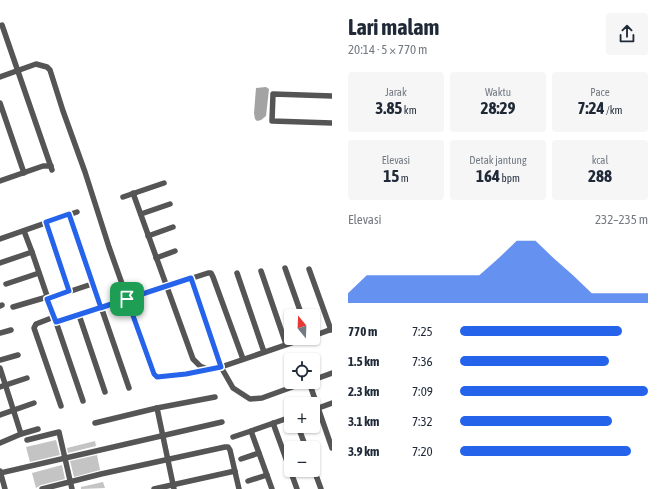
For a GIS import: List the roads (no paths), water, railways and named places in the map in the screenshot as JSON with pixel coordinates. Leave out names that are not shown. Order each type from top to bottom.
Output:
[{"type":"street","points":[[0,181],[43,166],[51,168],[2,25]]},
{"type":"street","points":[[0,77],[36,64],[48,67],[50,70],[127,299],[154,374],[157,377],[186,374],[221,367],[284,345]]},
{"type":"street","points":[[332,96],[273,94],[272,121],[332,123]]},
{"type":"street","points":[[0,103],[24,172]]},
{"type":"street","points":[[123,197],[164,183]]},
{"type":"street","points":[[133,193],[193,359],[200,366],[209,369]]},
{"type":"street","points":[[141,214],[170,204]]},
{"type":"street","points":[[0,239],[77,212]]},
{"type":"street","points":[[69,214],[129,388]]},
{"type":"street","points":[[46,222],[69,291]]},
{"type":"street","points":[[148,236],[173,227]]},
{"type":"street","points":[[24,231],[83,401]]},
{"type":"street","points":[[156,258],[175,251]]},
{"type":"street","points":[[0,263],[32,252]]},
{"type":"street","points":[[285,268],[300,309]]},
{"type":"street","points":[[309,269],[331,330],[320,334]]},
{"type":"street","points":[[261,271],[284,338]]},
{"type":"street","points":[[6,284],[39,273]]},
{"type":"street","points":[[61,406],[34,328],[36,324],[79,315],[208,273],[211,273],[213,277],[243,359]]},
{"type":"street","points":[[237,273],[264,352]]},
{"type":"street","points":[[191,278],[221,367],[233,388],[250,399],[262,398],[287,389]]},
{"type":"street","points":[[13,307],[92,284]]},
{"type":"street","points":[[79,315],[105,392]]},
{"type":"street","points":[[0,333],[11,330]]},
{"type":"street","points":[[0,360],[18,355]]},
{"type":"street","points":[[0,368],[3,386],[14,410],[22,434]]},
{"type":"street","points":[[320,377],[332,373]]},
{"type":"street","points":[[3,386],[27,378]]},
{"type":"street","points":[[95,423],[157,408],[215,397]]},
{"type":"street","points":[[0,415],[34,403]]},
{"type":"street","points":[[320,408],[332,403]]},
{"type":"street","points":[[157,408],[174,487]]},
{"type":"street","points":[[320,419],[332,448]]},
{"type":"street","points":[[233,437],[284,420]]},
{"type":"street","points":[[5,489],[0,472],[65,458],[162,434],[222,422]]},
{"type":"street","points":[[273,424],[297,489]]},
{"type":"street","points":[[0,443],[38,429]]},
{"type":"street","points":[[251,431],[272,489]]},
{"type":"street","points":[[27,440],[58,432],[72,489]]},
{"type":"street","points":[[42,489],[168,459],[228,447],[239,489]]},
{"type":"street","points":[[241,459],[259,453]]},
{"type":"street","points":[[154,489],[174,487],[235,471]]},
{"type":"street","points":[[248,481],[267,475]]},
{"type":"street","points":[[317,477],[321,489]]}]
